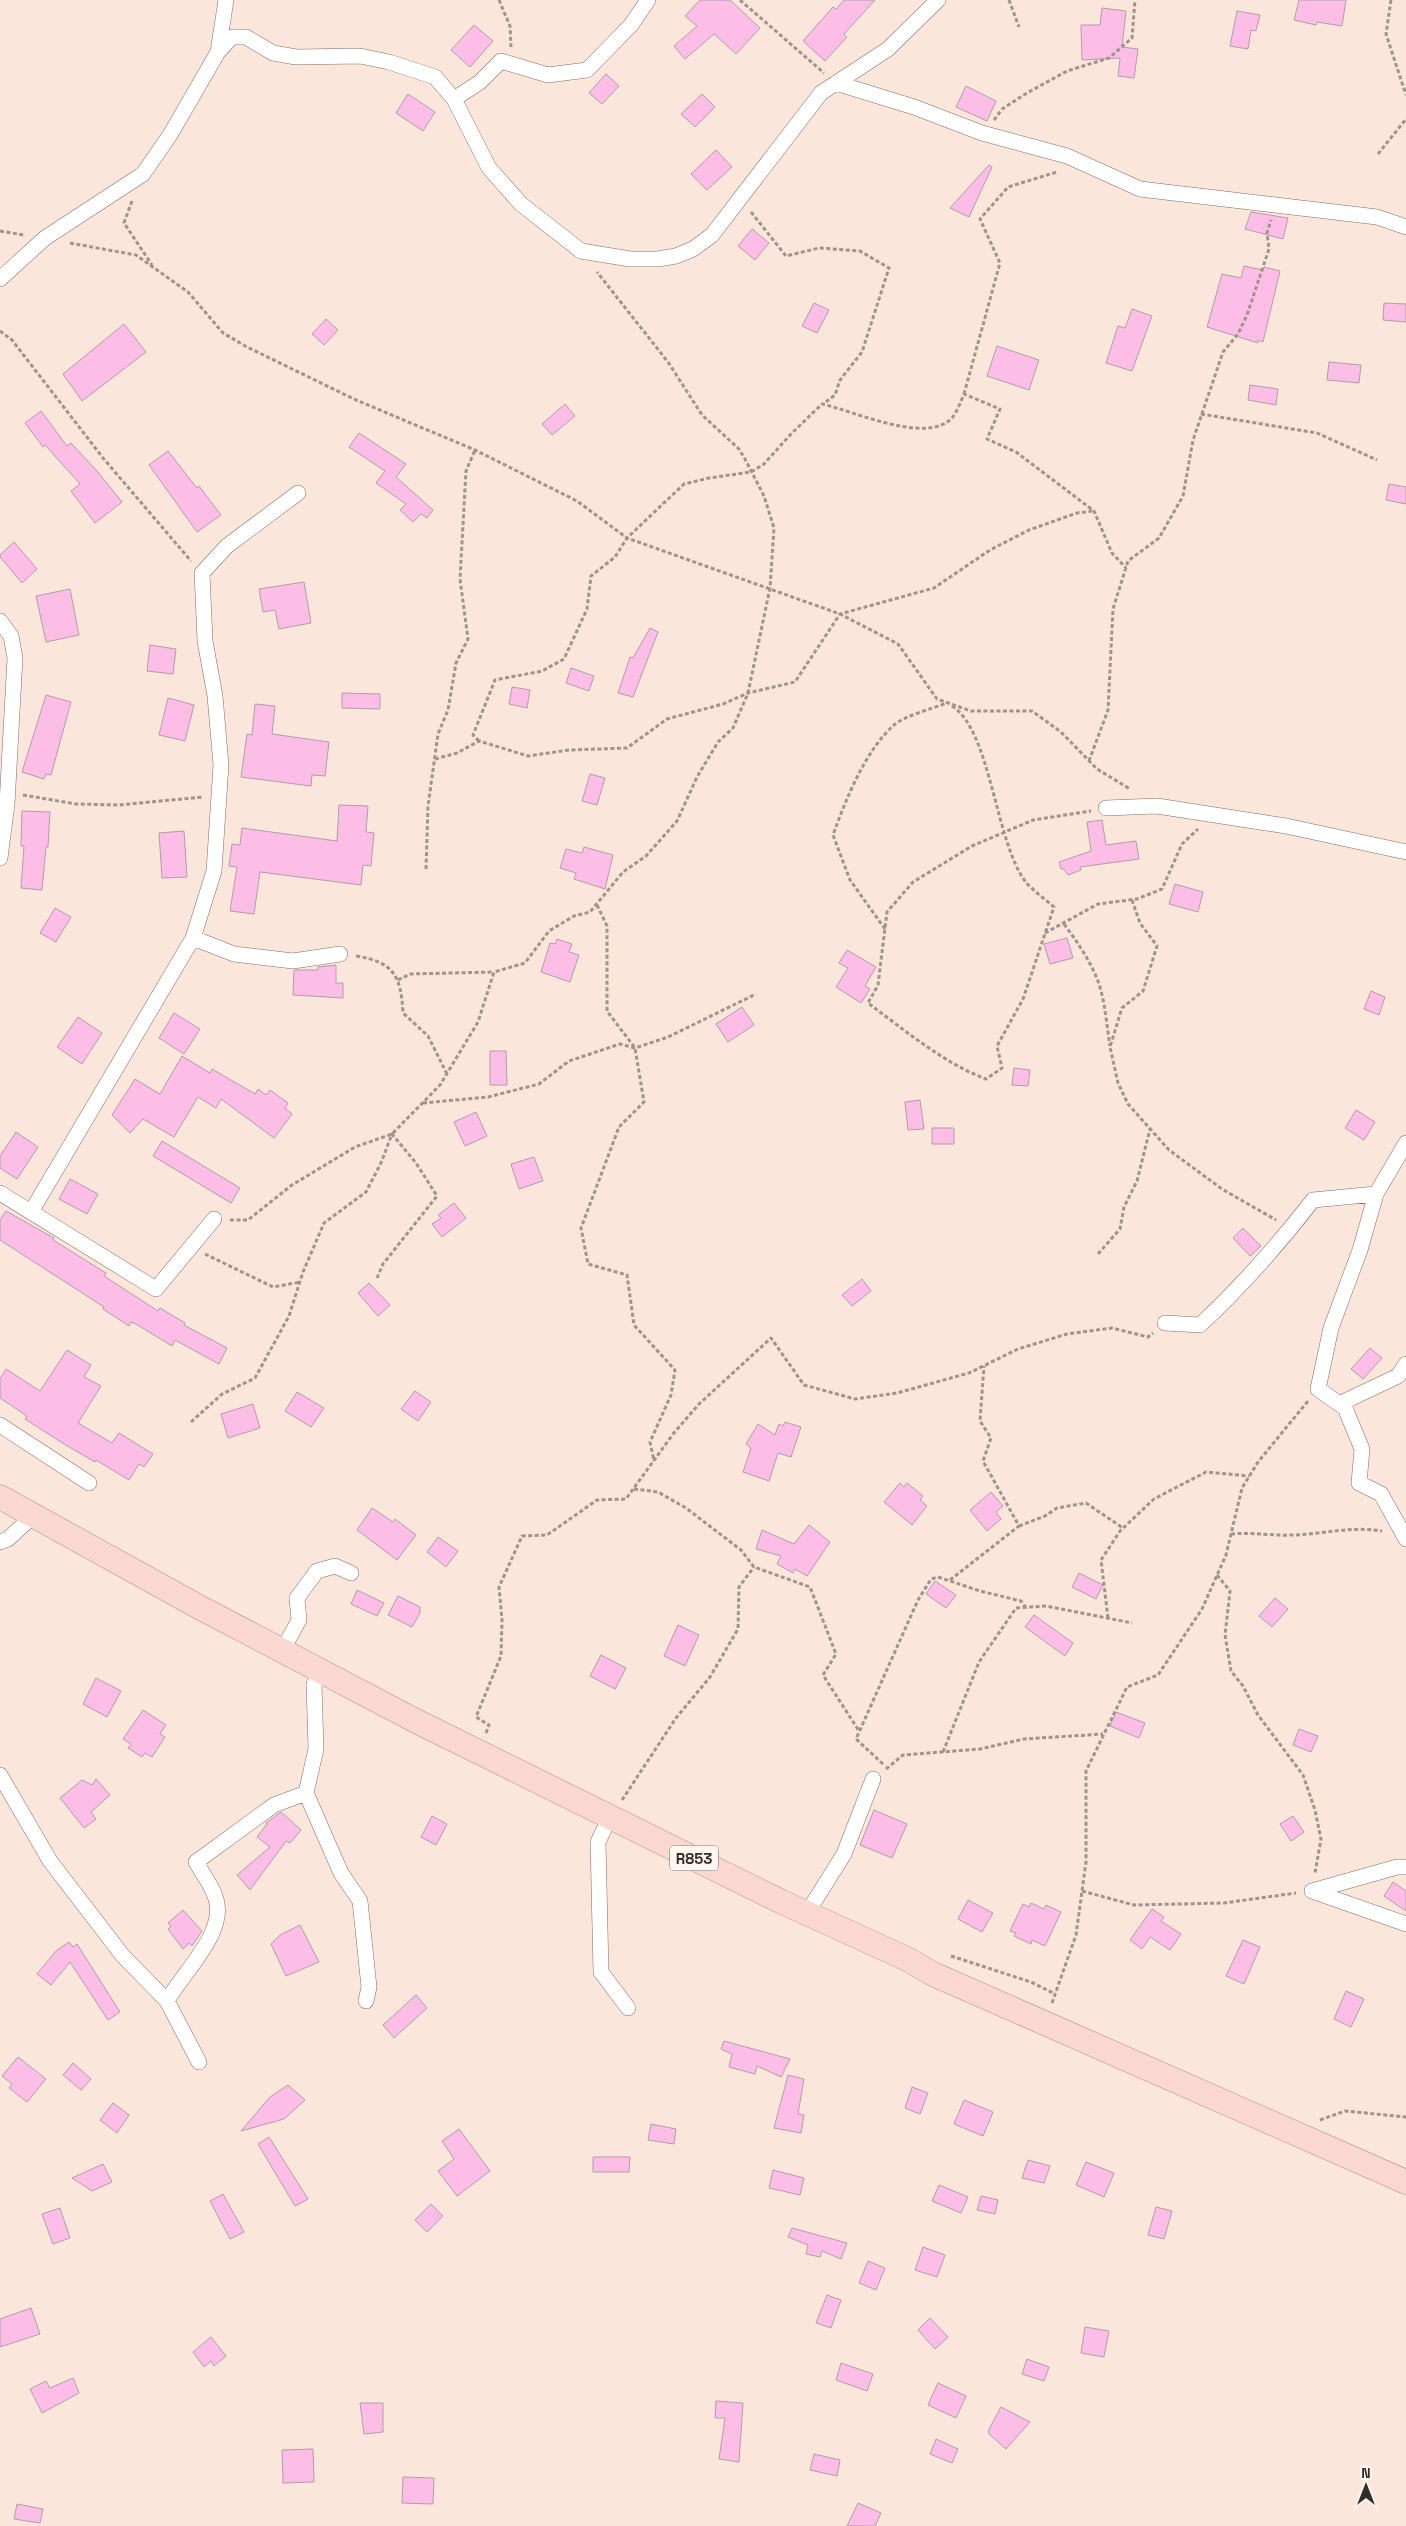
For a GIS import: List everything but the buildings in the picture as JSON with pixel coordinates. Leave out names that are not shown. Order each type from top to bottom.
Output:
[{"type":"main road","name":"R853","points":[[0,1497],[282,1651],[479,1752],[807,1913],[907,1959],[933,1974],[1406,2182]]},
{"type":"street","points":[[218,52],[226,0]]},
{"type":"street","points":[[454,99],[480,82],[501,61],[548,75],[587,70],[631,25],[648,0]]},
{"type":"street","points":[[0,279],[45,238],[142,174],[170,135],[218,52],[232,37],[246,37],[273,53],[296,57],[360,56],[389,62],[435,77],[454,99],[489,168],[521,204],[581,251],[630,259],[676,256],[693,249],[712,236],[821,92],[888,49],[938,0]]},
{"type":"street","points":[[836,83],[914,107],[982,133],[1067,156],[1140,190],[1377,217],[1406,228]]},
{"type":"street","points":[[31,1212],[193,938],[214,871],[221,765],[215,696],[206,641],[202,574],[227,546],[298,493]]},
{"type":"street","points":[[0,621],[11,636],[15,658],[4,841],[0,858]]},
{"type":"street","points":[[1106,808],[1157,806],[1286,826],[1406,852]]},
{"type":"street","points":[[193,938],[234,954],[293,961],[340,954]]},
{"type":"street","points":[[1404,1535],[1381,1494],[1359,1483],[1362,1449],[1345,1408],[1318,1389],[1331,1328],[1360,1250],[1376,1194],[1406,1143]]},
{"type":"street","points":[[0,1194],[156,1289],[214,1219]]},
{"type":"street","points":[[1165,1323],[1200,1325],[1238,1290],[1286,1235],[1312,1200],[1376,1194]]},
{"type":"street","points":[[1339,1404],[1398,1376],[1406,1364]]},
{"type":"street","points":[[0,1425],[89,1483]]},
{"type":"street","points":[[0,1542],[8,1539],[33,1516]]},
{"type":"street","points":[[282,1651],[299,1620],[297,1598],[317,1571],[336,1566],[351,1573]]},
{"type":"street","points":[[323,1671],[314,1684],[316,1749],[306,1793],[341,1873],[360,1901],[369,1987],[366,2001]]},
{"type":"street","points":[[0,1775],[50,1861],[123,1956],[167,2001],[199,2062]]},
{"type":"street","points":[[807,1913],[844,1854],[873,1779]]},
{"type":"street","points":[[167,2001],[176,1985],[213,1935],[216,1897],[196,1862],[274,1805],[306,1793]]},
{"type":"street","points":[[610,1817],[598,1842],[601,1972],[628,2008]]},
{"type":"street","points":[[1312,1891],[1397,1867],[1406,1867]]},
{"type":"street","points":[[1312,1891],[1406,1924]]},
{"type":"path","points":[[499,0],[510,26],[512,64]]},
{"type":"path","points":[[740,0],[836,83]]},
{"type":"path","points":[[1009,0],[1019,27]]},
{"type":"path","points":[[982,133],[1002,110],[1027,92],[1067,71],[1109,58],[1132,38],[1135,0]]},
{"type":"path","points":[[1391,0],[1386,34],[1406,95]]},
{"type":"path","points":[[1378,154],[1406,119]]},
{"type":"path","points":[[822,404],[848,410],[886,425],[929,429],[952,418],[964,394],[1000,262],[980,219],[1008,187],[1083,164]]},
{"type":"path","points":[[142,174],[124,223],[154,267]]},
{"type":"path","points":[[741,199],[786,256],[818,248],[860,251],[888,268],[862,352],[840,380],[835,395],[822,404],[791,434],[764,464],[751,472],[684,484],[627,538],[615,557],[591,576],[587,609],[564,659],[542,671],[495,680],[473,735],[479,741],[528,756],[569,750],[626,748],[667,719],[723,704],[748,693],[795,682],[840,614],[934,588],[990,550],[1029,530],[1077,514],[1094,511]]},
{"type":"path","points":[[1089,761],[1108,710],[1113,609],[1128,561],[1159,538],[1184,496],[1192,440],[1223,352],[1238,334],[1247,315],[1269,249],[1267,234],[1276,207]]},
{"type":"path","points":[[0,232],[45,238],[136,255],[188,292],[223,333],[247,347],[365,404],[475,450],[577,501],[627,538],[840,614],[898,644],[937,700],[971,711],[1032,711],[1060,732],[1097,769],[1157,806]]},
{"type":"path","points":[[398,980],[410,974],[494,972],[525,963],[549,931],[574,916],[590,912],[623,872],[646,856],[677,821],[697,777],[718,742],[733,728],[748,693],[770,588],[774,528],[764,496],[739,449],[702,415],[668,362],[581,251]]},
{"type":"path","points":[[0,331],[12,340],[102,458],[202,574]]},
{"type":"path","points":[[964,394],[1000,409],[987,439],[1016,452],[1094,511],[1112,553],[1126,568]]},
{"type":"path","points":[[1201,414],[1317,432],[1377,460]]},
{"type":"path","points":[[426,869],[428,806],[438,734],[448,710],[456,663],[468,639],[460,579],[466,471],[475,450]]},
{"type":"path","points":[[947,703],[963,714],[978,746],[1005,832],[1025,881],[1054,907],[1023,999],[997,1046],[1002,1068],[986,1079],[972,1074],[906,1032],[868,1003],[878,985],[887,912],[913,882],[972,846],[1005,832],[1033,820],[1106,808]]},
{"type":"path","points":[[885,929],[850,880],[833,835],[850,788],[881,740],[895,724],[947,703]]},
{"type":"path","points":[[434,759],[457,753],[479,741]]},
{"type":"path","points":[[7,793],[76,804],[119,805],[219,796]]},
{"type":"path","points":[[1044,933],[1064,924],[1098,904],[1132,900],[1162,889],[1182,844],[1212,815]]},
{"type":"path","points":[[1110,1047],[1122,1008],[1143,990],[1157,946],[1140,923],[1132,900]]},
{"type":"path","points":[[596,905],[607,926],[607,1011],[635,1048],[644,1102],[619,1127],[581,1228],[588,1264],[627,1275],[634,1325],[675,1370],[671,1396],[650,1442],[654,1461]]},
{"type":"path","points":[[1064,924],[1082,949],[1095,974],[1107,1019],[1110,1047],[1118,1082],[1128,1104],[1169,1150],[1222,1189],[1281,1223],[1286,1235]]},
{"type":"path","points":[[340,954],[375,959],[390,967],[398,980],[403,1013],[428,1036],[447,1074]]},
{"type":"path","points":[[191,1422],[222,1394],[256,1378],[289,1316],[324,1224],[366,1192],[381,1164],[392,1134],[440,1085],[478,1022],[494,972]]},
{"type":"path","points":[[422,1103],[488,1096],[539,1084],[569,1061],[620,1044],[635,1048],[668,1036],[756,994]]},
{"type":"path","points":[[1098,1254],[1120,1229],[1124,1208],[1137,1181],[1150,1129]]},
{"type":"path","points":[[214,1219],[248,1220],[292,1185],[355,1147],[392,1134]]},
{"type":"path","points":[[378,1278],[383,1264],[437,1196],[416,1163],[392,1134]]},
{"type":"path","points":[[191,1247],[273,1287],[301,1282]]},
{"type":"path","points":[[479,1752],[489,1725],[476,1717],[501,1656],[502,1620],[499,1587],[522,1536],[547,1535],[596,1500],[626,1499],[673,1434],[700,1404],[771,1338],[804,1385],[855,1399],[897,1392],[969,1373],[1018,1349],[1067,1334],[1112,1328],[1148,1337],[1165,1323]]},
{"type":"path","points":[[984,1366],[980,1421],[992,1438],[983,1461],[1019,1526]]},
{"type":"path","points":[[1045,2022],[1076,1935],[1086,1862],[1086,1771],[1127,1686],[1158,1675],[1202,1609],[1226,1555],[1242,1488],[1249,1476],[1318,1389]]},
{"type":"path","points":[[1108,1618],[1100,1560],[1124,1528],[1154,1498],[1206,1472],[1249,1476]]},
{"type":"path","points":[[633,1489],[658,1492],[686,1508],[741,1550],[754,1567],[810,1587],[836,1654],[823,1675],[859,1730]]},
{"type":"path","points":[[949,1581],[1019,1526],[1045,1516],[1057,1508],[1086,1504],[1124,1528]]},
{"type":"path","points":[[1231,1534],[1251,1532],[1291,1535],[1367,1528],[1404,1535]]},
{"type":"path","points":[[610,1817],[676,1718],[710,1677],[738,1629],[739,1587],[754,1567]]},
{"type":"path","points":[[1082,1891],[1134,1905],[1224,1903],[1312,1891],[1321,1839],[1315,1810],[1303,1775],[1258,1715],[1231,1670],[1225,1635],[1230,1591],[1217,1575]]},
{"type":"path","points":[[887,1768],[856,1739],[918,1600],[932,1579],[938,1577],[1021,1601],[1026,1608]]},
{"type":"path","points":[[943,1752],[979,1662],[1016,1608],[1046,1606],[1132,1623]]},
{"type":"path","points":[[873,1779],[903,1755],[980,1749],[1024,1739],[1104,1734]]},
{"type":"path","points":[[942,1953],[1031,1982],[1055,1994]]},
{"type":"path","points":[[1292,2131],[1345,2111],[1406,2117]]}]
